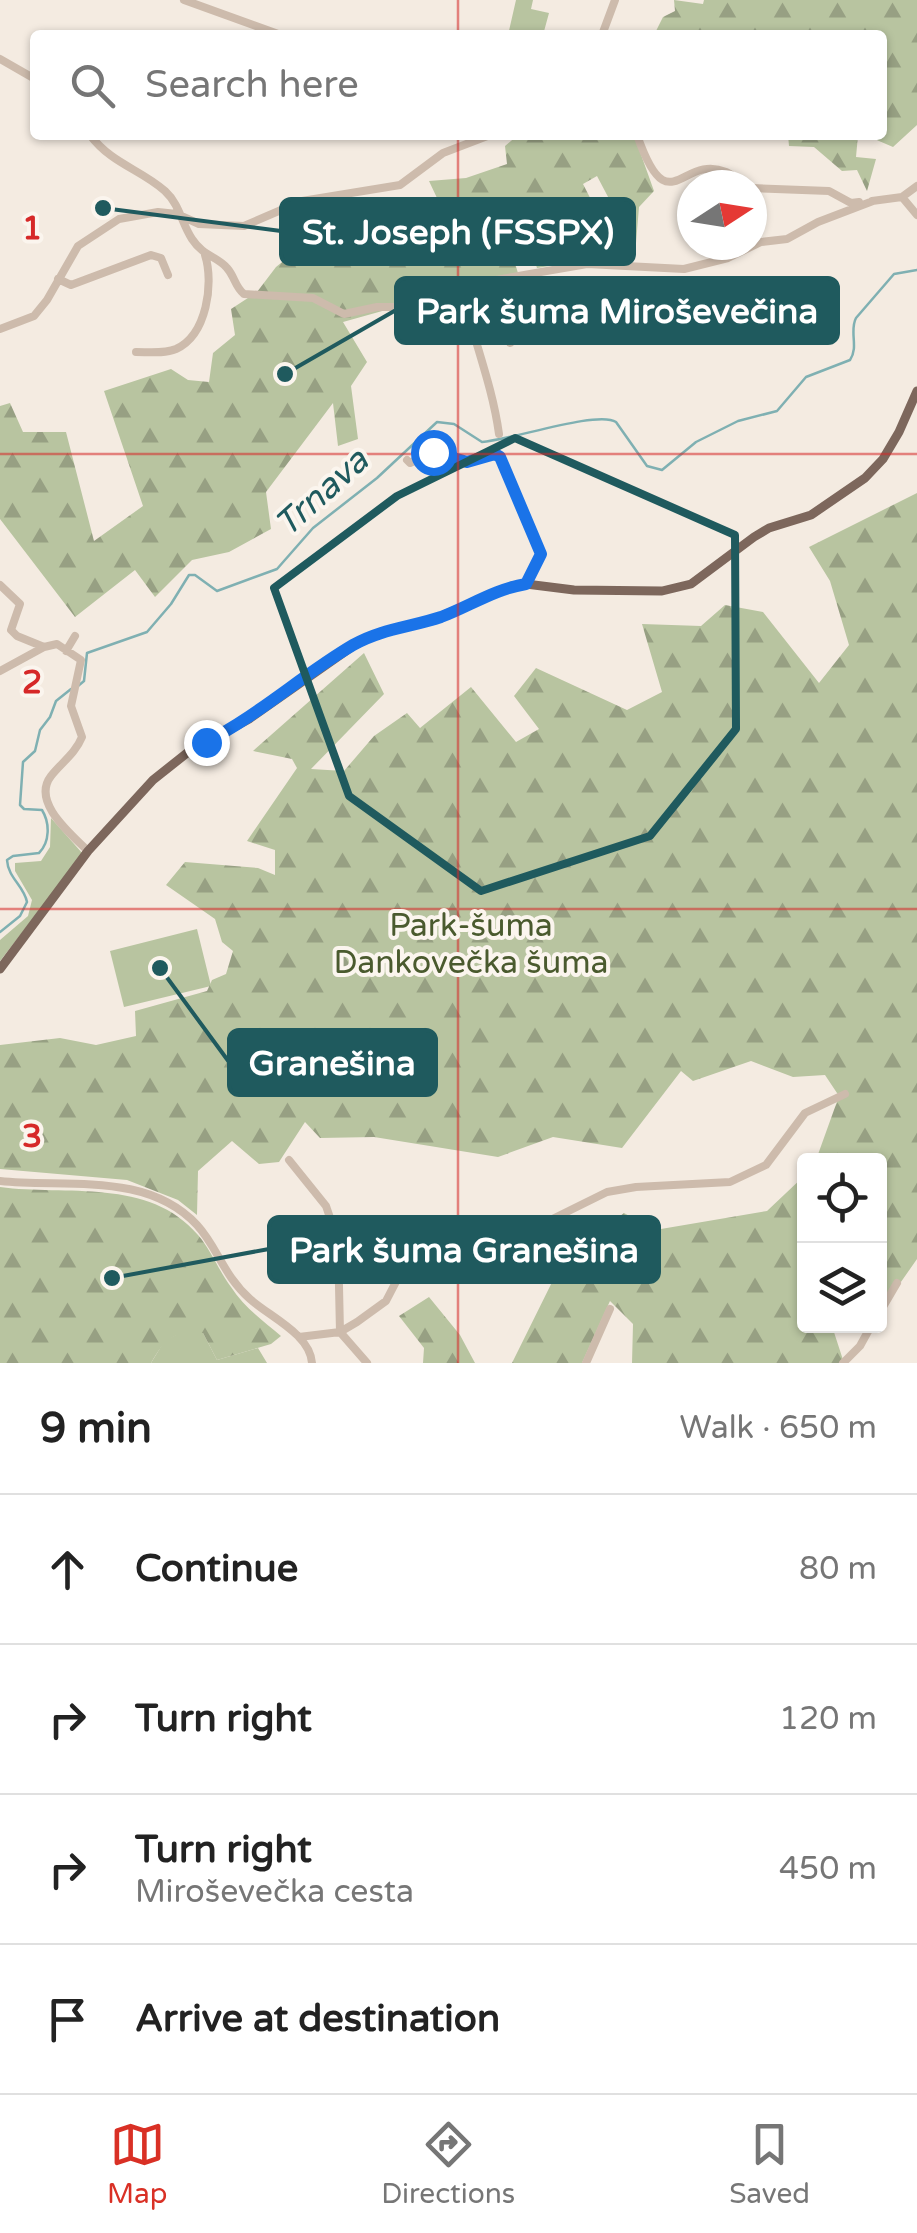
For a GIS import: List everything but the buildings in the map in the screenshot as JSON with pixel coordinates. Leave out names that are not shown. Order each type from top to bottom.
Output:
[{"type":"main road","points":[[0,969],[88,851],[119,814],[169,766],[249,719],[353,646],[381,632],[437,618],[526,584],[574,590],[662,591],[691,584],[754,537],[769,528],[812,515],[865,478],[883,459],[917,391]]},
{"type":"street","points":[[184,0],[267,30]]},
{"type":"street","points":[[604,30],[615,0]]},
{"type":"street","points":[[0,59],[30,76]]},
{"type":"street","points":[[95,140],[111,158],[164,190],[205,255],[226,267],[244,294],[313,298],[344,314],[409,306],[461,286],[587,264],[695,267],[728,258],[761,242],[787,239],[818,222],[873,201]]},
{"type":"street","points":[[0,329],[34,316],[48,300],[78,246],[111,223],[158,212],[199,224],[238,226],[309,199],[400,184],[443,154],[478,140]]},
{"type":"street","points":[[639,140],[650,170],[662,181],[677,182]]},
{"type":"street","points":[[767,187],[830,191],[852,203],[902,197],[917,186]]},
{"type":"street","points":[[902,197],[917,215]]},
{"type":"street","points":[[58,279],[71,285],[151,255],[161,258],[168,274]]},
{"type":"street","points":[[136,352],[176,349],[192,334],[204,312],[210,288],[205,255]]},
{"type":"street","points":[[491,282],[510,343]]},
{"type":"street","points":[[461,286],[499,434]]},
{"type":"street","points":[[407,460],[410,463],[436,451],[467,462],[495,454],[500,457],[541,554],[526,584]]},
{"type":"street","points":[[0,585],[20,604],[12,630],[44,647]]},
{"type":"street","points":[[66,651],[76,636]]},
{"type":"street","points":[[0,671],[44,647],[58,644],[82,660],[70,706],[82,737],[77,748],[48,779],[45,790],[61,824],[88,851]]},
{"type":"street","points":[[299,1338],[340,1332],[386,1301],[399,1276],[436,1242],[491,1234],[514,1238],[607,1192],[730,1182],[766,1165],[805,1113],[844,1094]]},
{"type":"street","points":[[289,1160],[326,1206],[338,1241],[340,1332],[366,1363]]},
{"type":"street","points":[[0,1181],[126,1188],[178,1210],[198,1226],[229,1278],[299,1338],[312,1359]]},
{"type":"street","points":[[498,1279],[516,1260],[502,1236]]},
{"type":"street","points":[[887,1300],[896,1284]]},
{"type":"street","points":[[586,1363],[610,1309]]},
{"type":"street","points":[[843,1363],[867,1333]]},
{"type":"street","points":[[312,1359],[322,1334]]},
{"type":"highlighted area","points":[[515,438],[735,535],[736,729],[650,836],[481,891],[349,796],[274,588],[397,496]]},
{"type":"green space","points":[[516,0],[533,0],[531,9],[549,13],[544,30],[509,30]]},
{"type":"green space","points":[[674,0],[703,4],[704,0],[917,0],[917,125],[893,147],[877,140],[887,140],[887,30],[656,30],[663,17],[675,11]]},
{"type":"green space","points":[[512,140],[636,140],[654,191],[639,207],[636,243],[626,251],[616,212],[597,176],[583,184],[606,229],[610,259],[604,259],[592,236],[563,242],[567,263],[537,268],[526,235],[508,241],[518,273],[343,322],[367,362],[351,386],[358,439],[338,446],[333,403],[266,492],[271,529],[229,552],[192,560],[155,597],[135,570],[75,617],[0,519],[0,406],[10,403],[23,432],[66,432],[94,541],[143,506],[104,391],[171,369],[188,380],[209,382],[213,353],[235,335],[231,309],[257,292],[292,254],[292,214],[320,212],[344,244],[388,225],[429,234],[445,215],[429,181],[466,178],[507,164],[505,146]]},
{"type":"green space","points":[[788,140],[858,140],[856,157],[876,159],[867,191],[857,170],[842,171],[814,147],[789,146]]},
{"type":"green space","name":"Park-šuma Dankovečka šuma","points":[[917,493],[917,1259],[887,1302],[887,1153],[819,1153],[839,1096],[825,1075],[793,1077],[751,1061],[693,1081],[681,1071],[622,1148],[553,1137],[498,1157],[374,1137],[320,1138],[305,1122],[279,1162],[259,1164],[232,1141],[198,1171],[197,1215],[178,1200],[127,1180],[0,1169],[0,1045],[60,1038],[96,1045],[136,1036],[135,1011],[207,991],[212,980],[226,974],[233,951],[222,942],[215,919],[166,885],[185,862],[258,868],[275,875],[275,850],[247,841],[297,768],[292,759],[253,751],[364,653],[384,694],[311,769],[344,771],[374,736],[407,713],[420,728],[471,687],[516,742],[539,729],[514,696],[536,668],[627,710],[662,692],[642,624],[701,626],[725,605],[763,612],[819,683],[849,645],[830,581],[809,547]]},
{"type":"green space","points":[[51,818],[83,854],[0,961],[0,940],[28,916],[32,900],[15,871],[15,863],[41,861],[50,847]]},
{"type":"green space","points":[[197,929],[211,986],[124,1007],[110,951]]},
{"type":"green space","points":[[797,1183],[797,1333],[834,1333],[844,1363],[632,1363],[633,1324],[610,1301],[582,1363],[512,1363],[563,1260],[624,1213],[655,1230],[767,1211]]},
{"type":"green space","points":[[0,1187],[105,1193],[156,1204],[198,1235],[236,1294],[281,1336],[271,1344],[217,1360],[203,1333],[171,1338],[151,1363],[0,1363]]},
{"type":"green space","points":[[429,1297],[460,1335],[475,1363],[423,1363],[424,1348],[399,1316]]},
{"type":"green space","points":[[180,1333],[203,1333],[217,1360],[258,1348],[267,1363],[151,1363],[165,1340]]},
{"type":"waterway","name":"Trnava","points":[[78,686],[84,681],[87,653],[147,632],[189,575],[217,591],[277,569],[313,528],[377,478],[437,422],[454,424],[482,442],[606,419],[616,422],[647,466],[662,470],[696,442],[738,421],[777,411],[806,377],[850,360],[856,318],[894,274],[917,270]]},
{"type":"waterway","name":"Trnava","points":[[0,932],[20,916],[27,902],[7,860],[39,853],[47,838],[42,810],[24,809],[20,805],[23,762],[35,751],[40,730],[56,701],[71,689]]},
{"type":"place","name":"St. Joseph (FSSPX)","points":[[103,208]]},
{"type":"place","name":"Park šuma Miroševečina","points":[[285,374]]},
{"type":"place","name":"Granešina","points":[[160,968]]},
{"type":"place","name":"Park šuma Granešina","points":[[112,1278]]},
{"type":"route","points":[[206,742],[249,719],[353,646],[381,632],[437,618],[512,586],[526,584],[541,554],[500,457],[495,454],[462,462],[433,452]]}]
